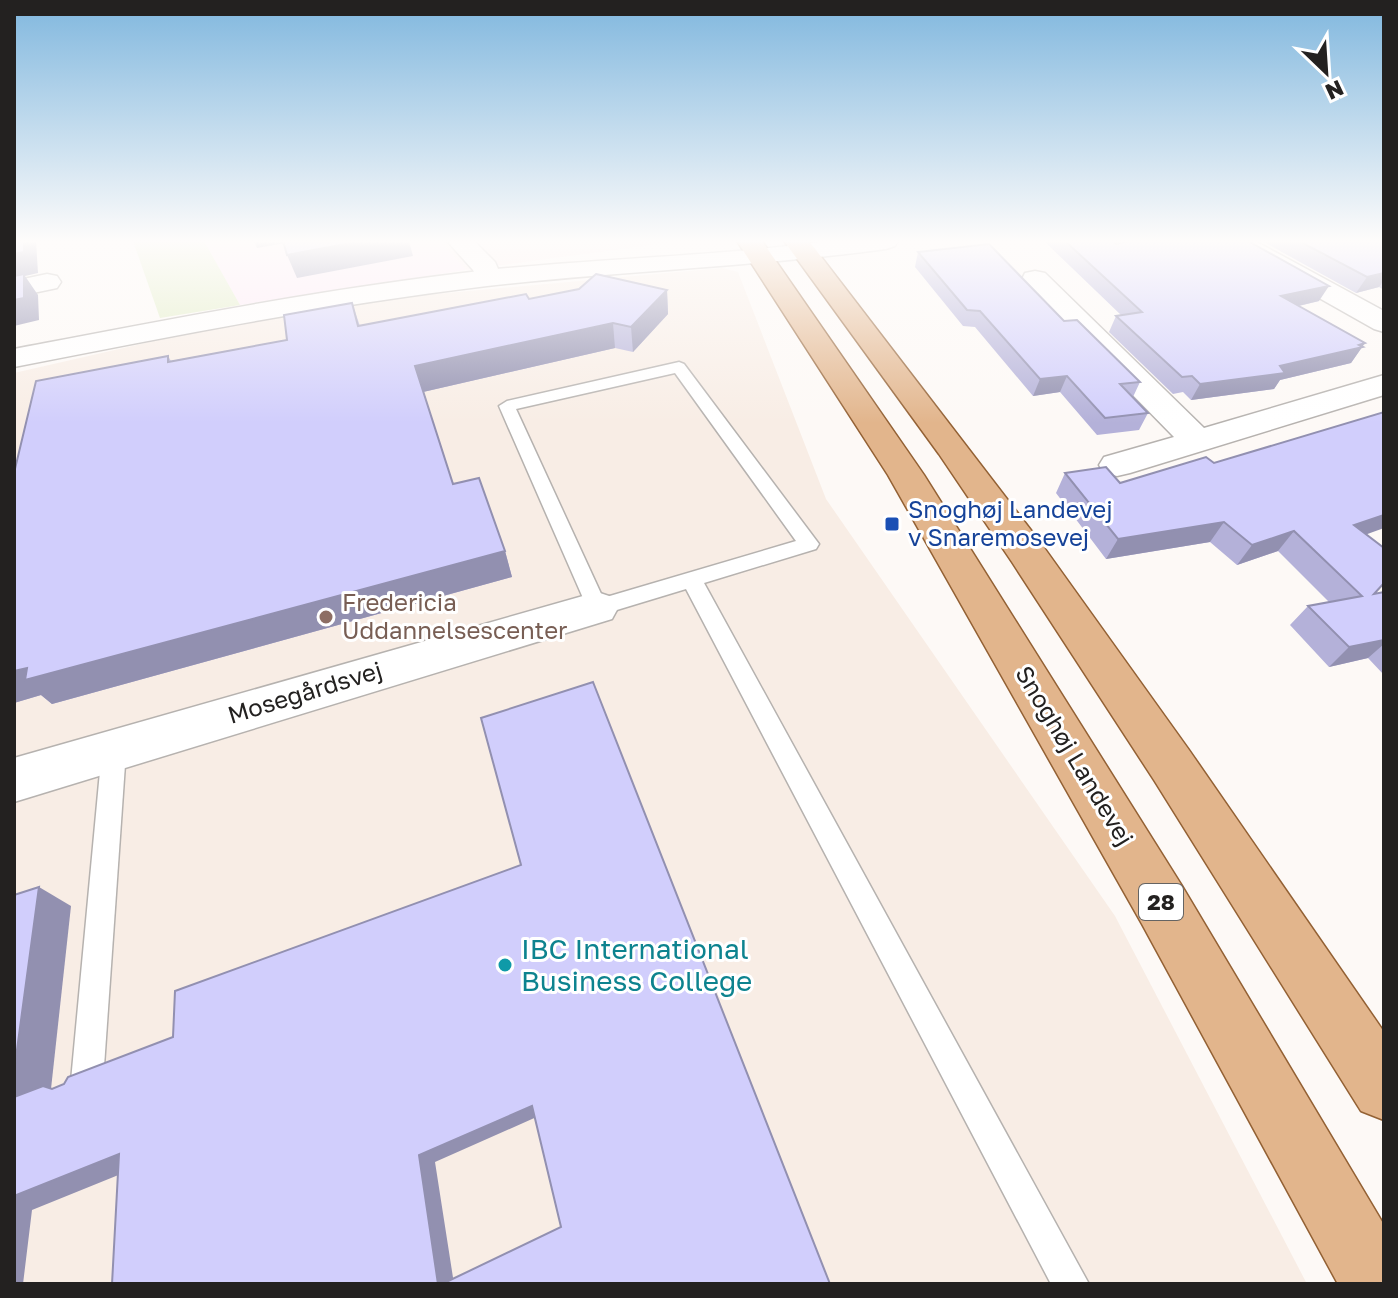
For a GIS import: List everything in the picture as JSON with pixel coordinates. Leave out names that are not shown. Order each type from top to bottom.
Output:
[{"type":"main road","name":"Snoghøj Landevej","points":[[806,302],[1162,905],[1378,1284]]},
{"type":"main road","points":[[821,302],[983,492],[1246,877],[1384,1088]]},
{"type":"street","points":[[14,358],[258,311],[324,302]]},
{"type":"street","points":[[1058,302],[1198,441]]},
{"type":"street","points":[[1345,302],[1384,323]]},
{"type":"street","points":[[1117,465],[1384,385]]},
{"type":"street","name":"Mosegårdsvej","points":[[14,780],[597,608]]},
{"type":"lane","points":[[679,367],[809,544],[597,608],[507,406],[679,367]]},
{"type":"lane","points":[[691,579],[1071,1284]]},
{"type":"lane","points":[[87,1081],[114,750]]},
{"type":"shaded area","points":[[238,302],[262,302],[240,305]]},
{"type":"shaded area","points":[[375,302],[749,302],[826,499],[1115,916],[1307,1284],[14,1284],[14,373],[198,331]]},
{"type":"green space","points":[[154,302],[238,302],[240,305],[160,318]]},
{"type":"building","points":[[486,302],[656,302],[631,327],[613,323],[415,366],[453,484],[479,478],[505,551],[25,680],[27,668],[14,671],[14,473],[36,381],[168,356],[168,362],[287,340],[284,315],[352,303],[358,326]]},
{"type":"building","points":[[960,302],[1045,302],[1064,321],[1077,320],[1140,382],[1120,384],[1148,413],[1105,418],[1067,376],[1040,379],[980,311],[967,310]]},
{"type":"building","points":[[1131,302],[1291,302],[1365,343],[1359,345],[1363,347],[1280,366],[1285,373],[1200,384],[1192,376],[1182,377],[1116,316],[1142,312]]},
{"type":"building","points":[[1384,412],[1384,515],[1354,525],[1384,548],[1384,583],[1374,594],[1384,592],[1384,640],[1349,647],[1308,606],[1362,596],[1294,531],[1252,545],[1224,522],[1118,539],[1065,473],[1106,467],[1120,483],[1206,457],[1214,463]]},
{"type":"building","name":"IBC International Business College","points":[[593,682],[830,1284],[442,1284],[561,1227],[532,1106],[419,1155],[438,1284],[112,1284],[119,1154],[14,1196],[14,1097],[43,1086],[52,1089],[64,1084],[68,1077],[173,1037],[175,991],[521,865],[481,718]]},
{"type":"building","points":[[39,887],[14,1072],[14,895]]},
{"type":"place","name":"Snoghøj Landevej v Snaremosevej","points":[[892,524]]},
{"type":"place","name":"Fredericia Uddannelsescenter","points":[[326,617]]},
{"type":"place","name":"IBC International Business College","points":[[505,965]]}]
